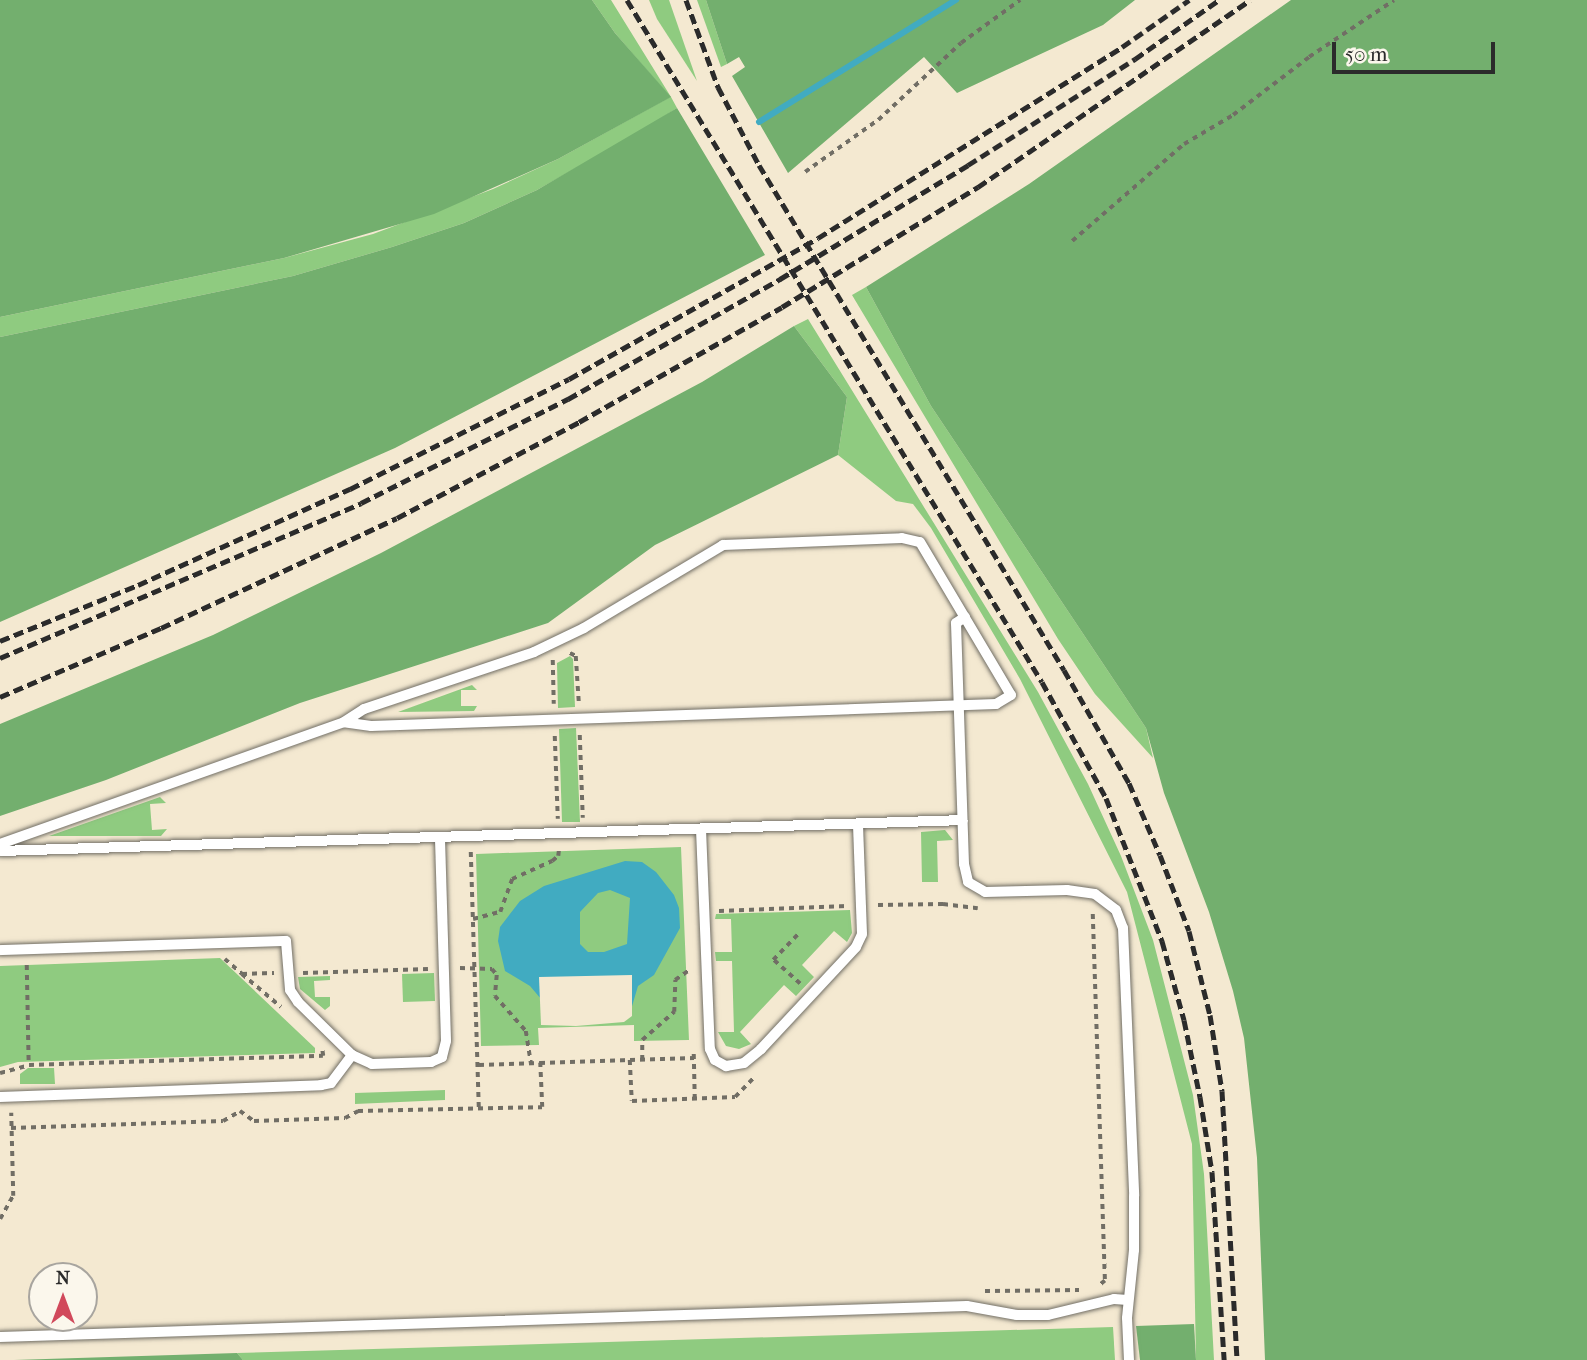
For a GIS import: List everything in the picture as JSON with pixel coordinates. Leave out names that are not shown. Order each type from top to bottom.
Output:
[{"type":"lane","points":[[0,844],[345,722],[364,709],[534,652],[584,628],[723,545],[902,538],[920,542],[1011,695],[996,704],[371,726],[345,722]]},
{"type":"lane","points":[[965,617],[956,624],[968,883],[985,891],[1067,890],[1095,894],[1116,911],[1123,928],[1134,1196],[1134,1250],[1128,1300],[1129,1360]]},
{"type":"lane","points":[[0,851],[963,820]]},
{"type":"lane","points":[[701,829],[710,1049],[715,1060],[726,1066],[744,1063],[761,1049],[856,947],[862,934],[858,824]]},
{"type":"lane","points":[[0,950],[286,941],[290,990],[298,1002],[352,1055],[372,1064],[431,1062],[442,1057],[446,1041],[440,837]]},
{"type":"lane","points":[[5,1097],[321,1085],[331,1083],[352,1055]]},
{"type":"lane","points":[[0,1337],[967,1306],[1017,1315],[1048,1315],[1114,1299],[1128,1300]]},
{"type":"path","points":[[805,172],[878,120],[961,43],[1020,0]]},
{"type":"path","points":[[1072,241],[1184,144],[1233,115],[1309,57],[1394,0]]},
{"type":"path","points":[[546,847],[584,846],[576,656],[574,652],[565,653]]},
{"type":"path","points":[[558,833],[552,660],[559,657]]},
{"type":"path","points":[[473,919],[500,912],[512,879],[552,861],[558,856],[559,846]]},
{"type":"path","points":[[479,1109],[471,850],[484,850]]},
{"type":"path","points":[[704,912],[877,905],[943,904],[964,908],[991,907]]},
{"type":"path","points":[[877,905],[877,918]]},
{"type":"path","points":[[1087,905],[1093,913],[1105,1281],[1090,1288]]},
{"type":"path","points":[[800,932],[773,960],[812,994]]},
{"type":"path","points":[[690,957],[691,981]]},
{"type":"path","points":[[27,962],[30,1065]]},
{"type":"path","points":[[642,1060],[642,1040],[674,1012],[675,980],[691,969]]},
{"type":"path","points":[[242,974],[285,1010]]},
{"type":"path","points":[[693,1045],[695,1098]]},
{"type":"path","points":[[0,1073],[30,1065],[323,1056],[322,1046]]},
{"type":"path","points":[[478,1065],[694,1058]]},
{"type":"path","points":[[630,1060],[632,1101],[735,1097],[762,1069]]},
{"type":"path","points":[[11,1128],[223,1121],[240,1111],[254,1121],[345,1118],[358,1111],[542,1107],[540,1063]]},
{"type":"path","points":[[0,1219],[13,1196],[11,1128],[5,1097]]},
{"type":"path","points":[[978,1292],[1082,1289]]},
{"type":"green space","points":[[0,0],[592,0],[615,33],[671,97],[558,159],[434,214],[284,258],[0,317]]},
{"type":"green space","points":[[592,0],[611,0],[677,108],[643,130],[537,190],[464,223],[392,247],[293,276],[0,337],[0,317],[284,258],[373,234],[493,189],[558,159],[670,97],[615,33]]},
{"type":"green space","points":[[649,0],[669,0],[697,81],[657,19]]},
{"type":"green space","points":[[697,0],[706,0],[727,64],[721,67]]},
{"type":"green space","points":[[706,0],[1135,0],[1103,25],[957,93],[924,57],[788,173],[732,76],[745,67],[739,57],[727,64]]},
{"type":"green space","points":[[1291,0],[1587,0],[1587,1360],[1265,1360],[1257,1158],[1244,1038],[1209,912],[1164,793],[1146,728],[931,406],[866,287],[1029,184]]},
{"type":"green space","points":[[677,108],[765,255],[395,448],[0,622],[0,337],[293,276],[464,223],[537,190]]},
{"type":"green space","points":[[866,287],[931,406],[1146,728],[1153,758],[1095,694],[1058,639],[852,295]]},
{"type":"green space","points":[[808,319],[1038,692],[1088,784],[1121,856],[1153,940],[1193,1095],[1204,1174],[1214,1360],[1196,1360],[1192,1144],[1127,892],[1020,679],[931,528],[913,504],[896,501],[838,455],[847,397],[794,326]]},
{"type":"green space","points":[[794,326],[847,397],[838,455],[655,545],[548,623],[300,703],[106,780],[0,816],[0,724],[213,635],[381,553],[702,382]]},
{"type":"green space","points":[[570,656],[573,659],[575,707],[558,708],[557,663]]},
{"type":"green space","points":[[472,685],[477,690],[461,690],[461,706],[477,706],[474,711],[398,712]]},
{"type":"green space","points":[[576,728],[580,822],[562,822],[559,729]]},
{"type":"green space","points":[[160,797],[166,803],[150,804],[152,830],[167,829],[161,836],[49,836]]},
{"type":"green space","points":[[945,830],[953,840],[937,841],[938,882],[922,882],[921,832]]},
{"type":"green space","points":[[681,847],[689,1040],[634,1041],[634,1025],[538,1028],[539,1045],[481,1046],[476,854]]},
{"type":"green space","points":[[850,910],[852,933],[847,942],[834,931],[802,965],[814,977],[796,996],[784,985],[740,1032],[751,1044],[739,1049],[726,1046],[718,1032],[734,1032],[732,961],[716,961],[715,952],[732,952],[731,919],[715,919],[716,914]]},
{"type":"green space","points":[[220,958],[315,1048],[315,1053],[18,1062],[0,1067],[0,966]]},
{"type":"green space","points":[[434,973],[435,1001],[403,1002],[402,974]]},
{"type":"green space","points":[[330,976],[330,980],[314,981],[315,997],[330,997],[330,1006],[325,1010],[300,989],[298,977]]},
{"type":"green space","points":[[28,1068],[54,1068],[55,1084],[20,1084],[20,1074]]},
{"type":"green space","points":[[445,1090],[445,1100],[355,1104],[355,1093]]},
{"type":"green space","points":[[1194,1324],[1196,1360],[1140,1360],[1136,1326]]},
{"type":"green space","points":[[1113,1327],[1115,1360],[243,1360],[237,1353]]},
{"type":"green space","points":[[237,1353],[243,1360],[14,1360]]},
{"type":"water","points":[[625,861],[642,862],[656,872],[674,895],[679,908],[680,928],[654,975],[638,986],[630,1013],[541,999],[530,986],[505,971],[498,941],[500,927],[520,901],[544,886]],"holes":[[[610,890],[630,898],[627,944],[604,952],[588,952],[580,944],[580,912],[598,893]]]},
{"type":"pier","points":[[632,975],[632,1016],[624,1022],[576,1026],[541,1025],[539,977]]},
{"type":"waterway","points":[[759,122],[956,0]]},
{"type":"railway","points":[[627,0],[1042,682],[1106,798],[1162,941],[1184,1020],[1212,1172],[1224,1360]]},
{"type":"railway","points":[[686,0],[718,87],[759,165],[1064,670],[1129,783],[1160,855],[1189,931],[1210,1015],[1222,1091],[1237,1360]]},
{"type":"railway","points":[[0,641],[138,585],[350,489],[569,379],[818,238],[1122,47],[1189,0]]},
{"type":"railway","points":[[0,658],[361,503],[568,399],[780,279],[968,165],[1135,59],[1219,0]]},
{"type":"railway","points":[[0,697],[161,628],[397,518],[579,422],[782,307],[978,187],[1250,0]]}]
